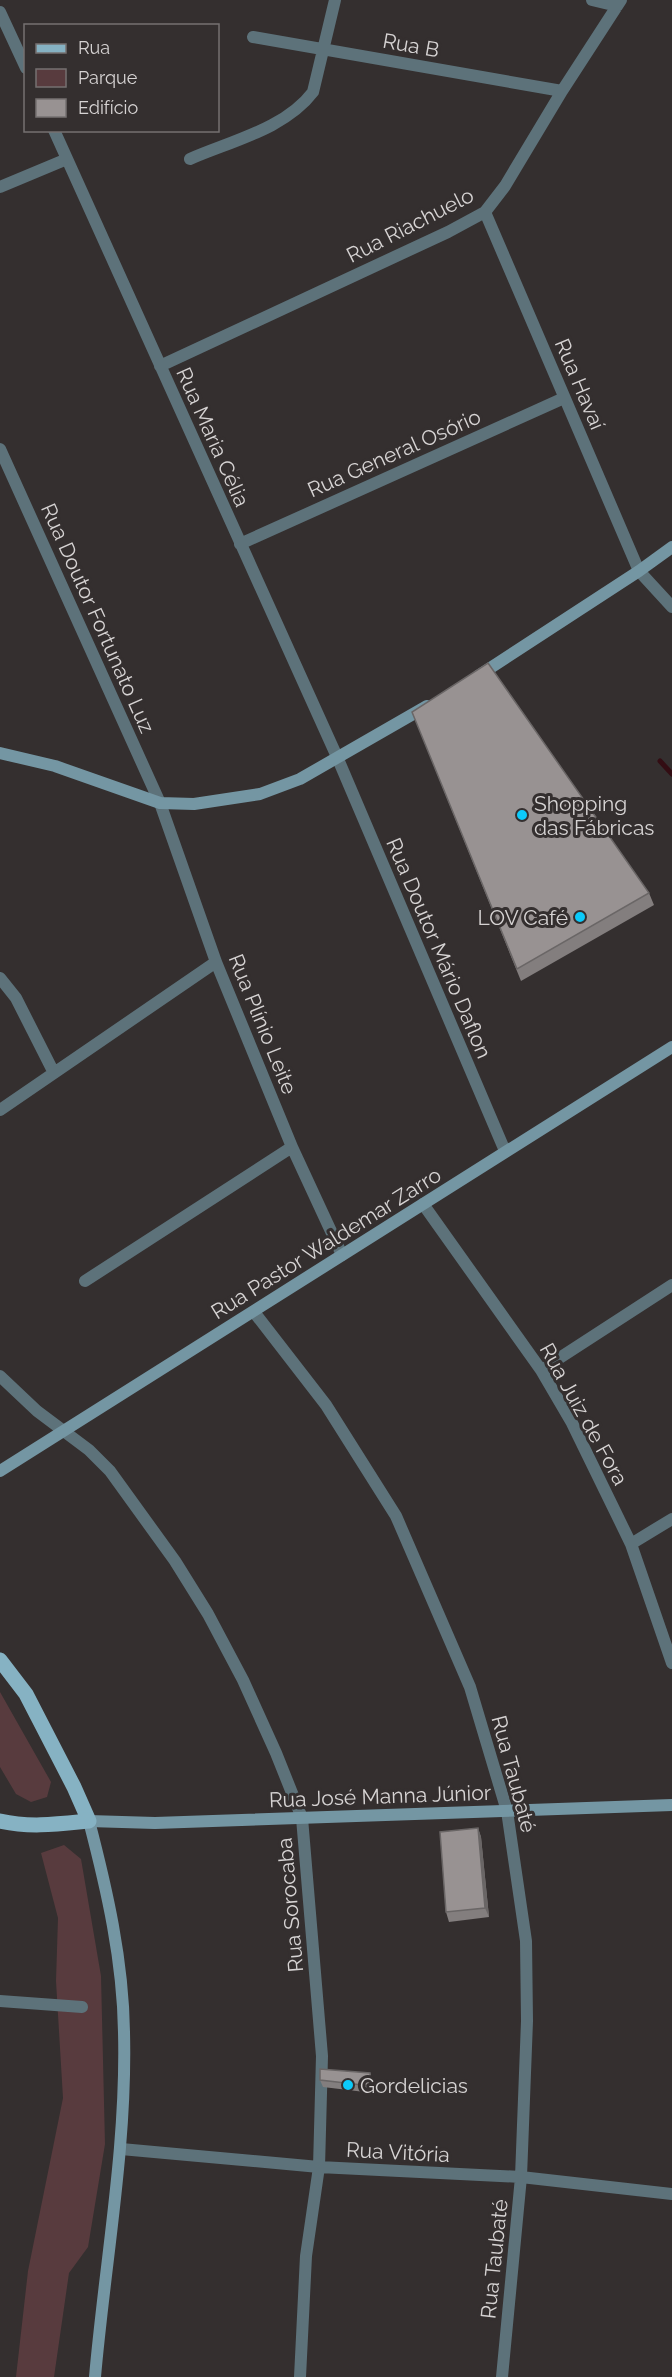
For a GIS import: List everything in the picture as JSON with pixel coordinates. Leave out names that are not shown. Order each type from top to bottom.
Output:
[{"type":"main road","points":[[0,1660],[26,1694],[89,1821],[46,1825],[17,1825],[0,1821]]},
{"type":"street","points":[[190,159],[275,123],[294,111],[313,92],[335,0]]},
{"type":"street","points":[[592,0],[619,3]]},
{"type":"street","name":"Rua Riachuelo","points":[[160,366],[448,232],[485,212],[505,186],[562,91],[619,3]]},
{"type":"street","points":[[0,12],[24,64]]},
{"type":"street","name":"Rua B","points":[[253,37],[562,91]]},
{"type":"street","name":"Rua Maria Célia","points":[[55,132],[338,759]]},
{"type":"street","points":[[0,187],[67,159]]},
{"type":"street","name":"Rua Havaí","points":[[485,212],[639,571],[672,607]]},
{"type":"street","name":"Rua General Osório","points":[[240,544],[564,398]]},
{"type":"street","name":"Rua Doutor Fortunato Luz","points":[[0,449],[160,803]]},
{"type":"street","points":[[463,685],[639,571],[672,547]]},
{"type":"street","points":[[0,753],[55,766],[160,803],[194,804],[260,794],[300,779],[434,702]]},
{"type":"street","name":"Rua Doutor Mário Daflon","points":[[338,759],[505,1151]]},
{"type":"street","name":"Rua Plínio Leite","points":[[160,803],[216,962],[292,1147],[342,1255]]},
{"type":"street","points":[[0,1110],[216,962]]},
{"type":"street","points":[[0,978],[16,999],[54,1072]]},
{"type":"street","name":"Rua Pastor Waldemar Zarro","points":[[0,1471],[672,1047]]},
{"type":"street","points":[[85,1281],[292,1147]]},
{"type":"street","name":"Rua Juiz de Fora","points":[[423,1204],[541,1370],[572,1423],[631,1545],[672,1663]]},
{"type":"street","points":[[541,1370],[672,1285]]},
{"type":"street","name":"Rua Taubaté","points":[[254,1312],[326,1405],[396,1516],[470,1687],[507,1812],[526,1941],[527,2021],[521,2177],[502,2377]]},
{"type":"street","name":"Rua Sorocaba","points":[[0,1376],[15,1392],[89,1450],[110,1471],[175,1561],[208,1614],[243,1680],[302,1818],[322,2056],[319,2168],[306,2256],[300,2377]]},
{"type":"street","points":[[631,1545],[672,1519]]},
{"type":"street","name":"Rua José Manna Júnior","points":[[89,1821],[154,1823],[672,1805]]},
{"type":"street","points":[[89,1821],[112,1922],[122,1987],[124,2033],[121,2149],[102,2294],[95,2377]]},
{"type":"street","points":[[0,2001],[82,2007]]},
{"type":"street","name":"Rua Vitória","points":[[121,2149],[319,2168],[521,2177],[672,2194]]},
{"type":"green space","points":[[0,1692],[51,1782],[47,1797],[31,1802],[16,1794],[0,1767]]},
{"type":"green space","points":[[64,1845],[81,1859],[101,1976],[105,2144],[88,2247],[69,2273],[54,2377],[16,2377],[28,2271],[63,2098],[56,1981],[58,1918],[41,1853]]},
{"type":"building","name":"Shopping das Fábricas","points":[[488,663],[649,893],[517,969],[412,712]]},
{"type":"building","points":[[478,1828],[485,1908],[446,1912],[440,1832]]},
{"type":"building","points":[[320,2069],[370,2073],[371,2086],[320,2080]]},
{"type":"waterway","points":[[660,761],[672,774]]},
{"type":"place","name":"Shopping das Fábricas","points":[[522,815]]},
{"type":"place","name":"LOV Café","points":[[580,917]]},
{"type":"place","name":"Gordelicias","points":[[348,2085]]}]
